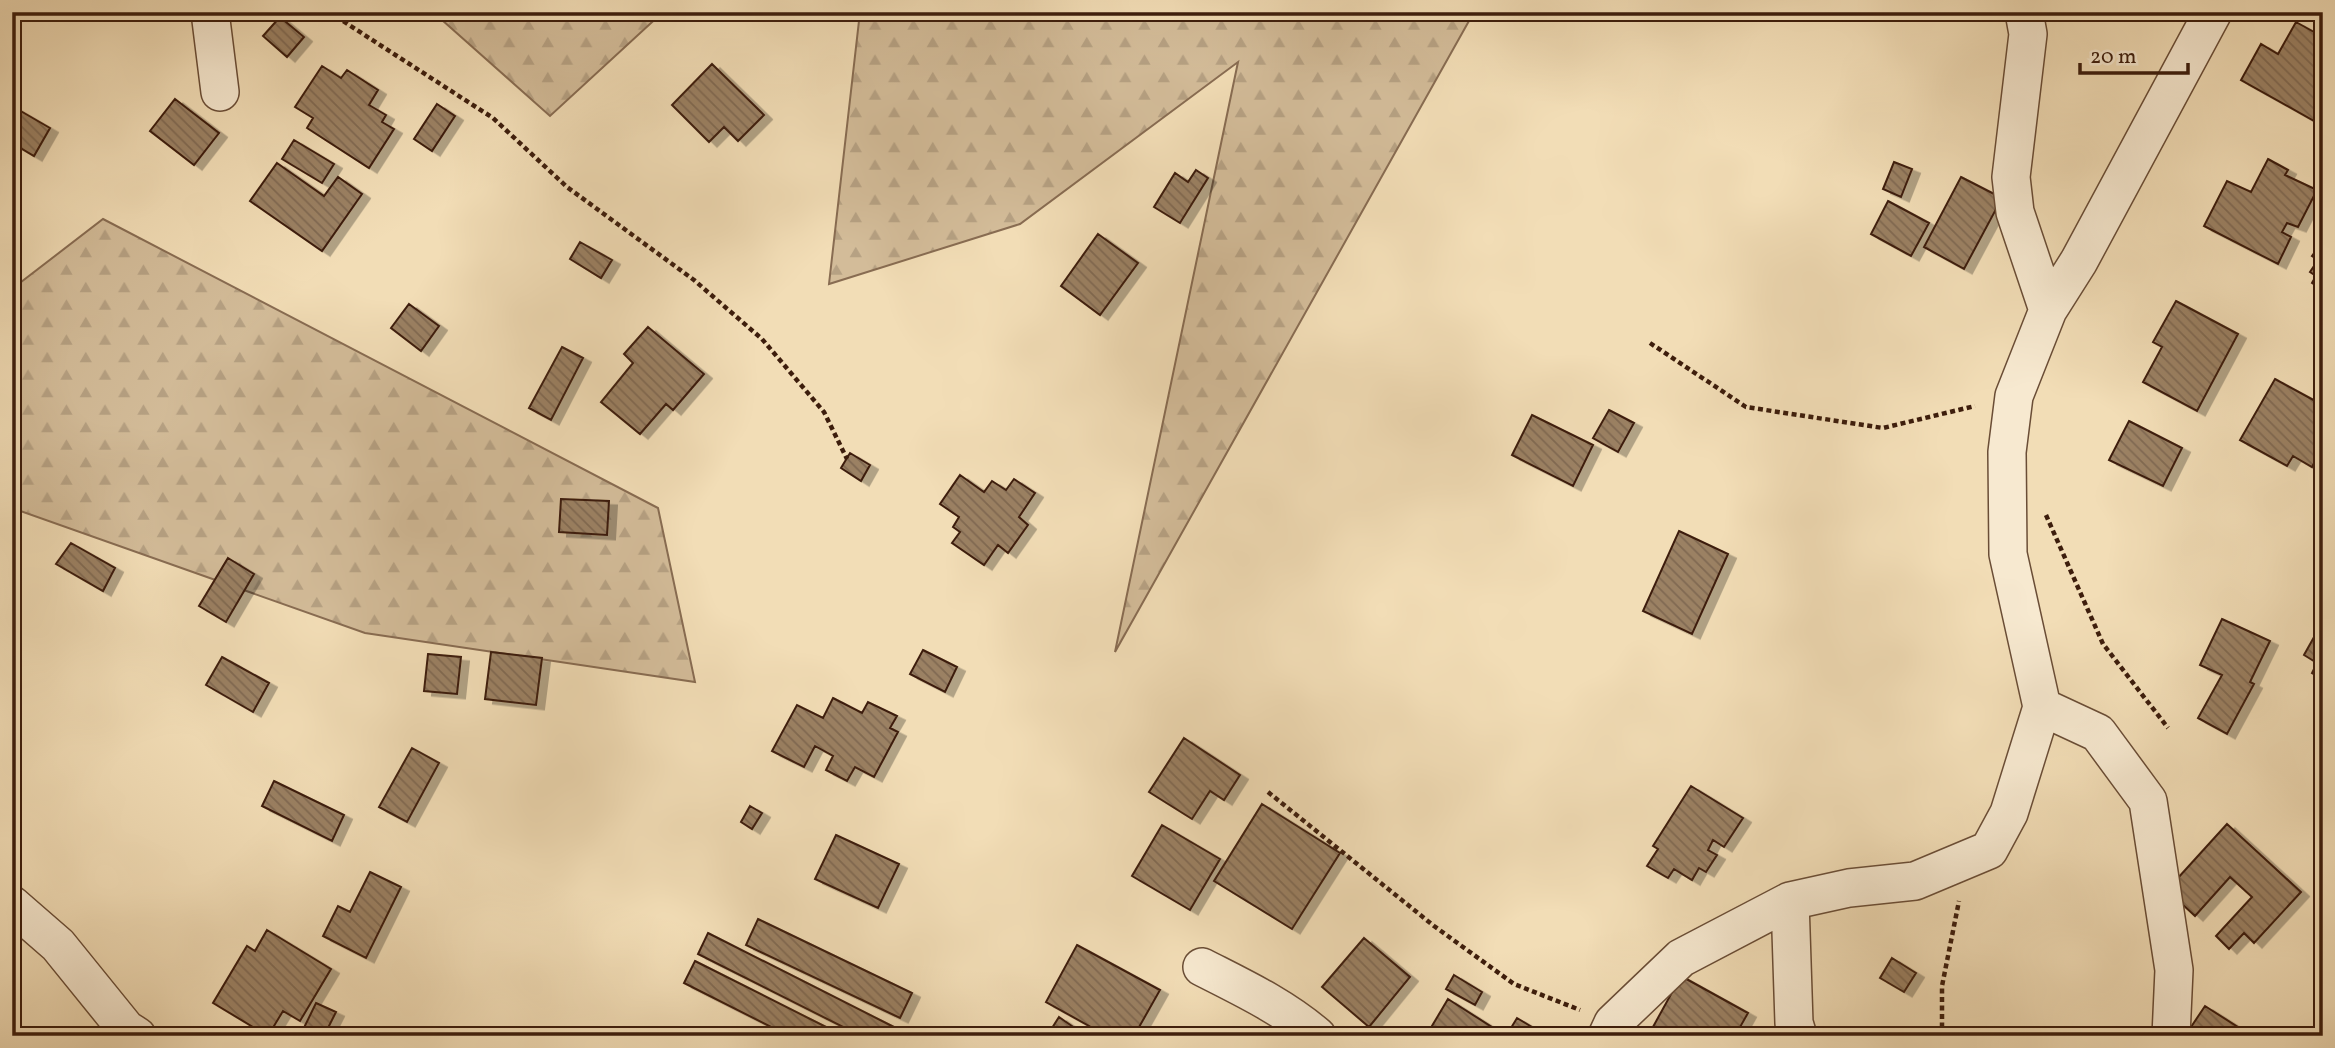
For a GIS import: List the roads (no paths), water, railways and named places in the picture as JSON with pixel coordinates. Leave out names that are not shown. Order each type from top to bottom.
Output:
[{"type":"street","points":[[210,12],[220,92]]},
{"type":"street","points":[[2024,12],[2028,34],[2011,177],[2015,212],[2048,310]]},
{"type":"street","points":[[1610,1029],[1681,958],[1790,901],[1849,888],[1915,881],[1989,850],[2009,813],[2042,707],[2008,554],[2007,452],[2014,396],[2048,310],[2079,261],[2213,12]]},
{"type":"street","points":[[2042,707],[2098,733],[2148,801],[2174,970],[2171,1036]]},
{"type":"street","points":[[1790,901],[1794,1023],[1798,1036]]},
{"type":"street","points":[[12,905],[58,945],[126,1029],[137,1036]]},
{"type":"street","points":[[1202,967],[1274,1004],[1317,1036]]}]
